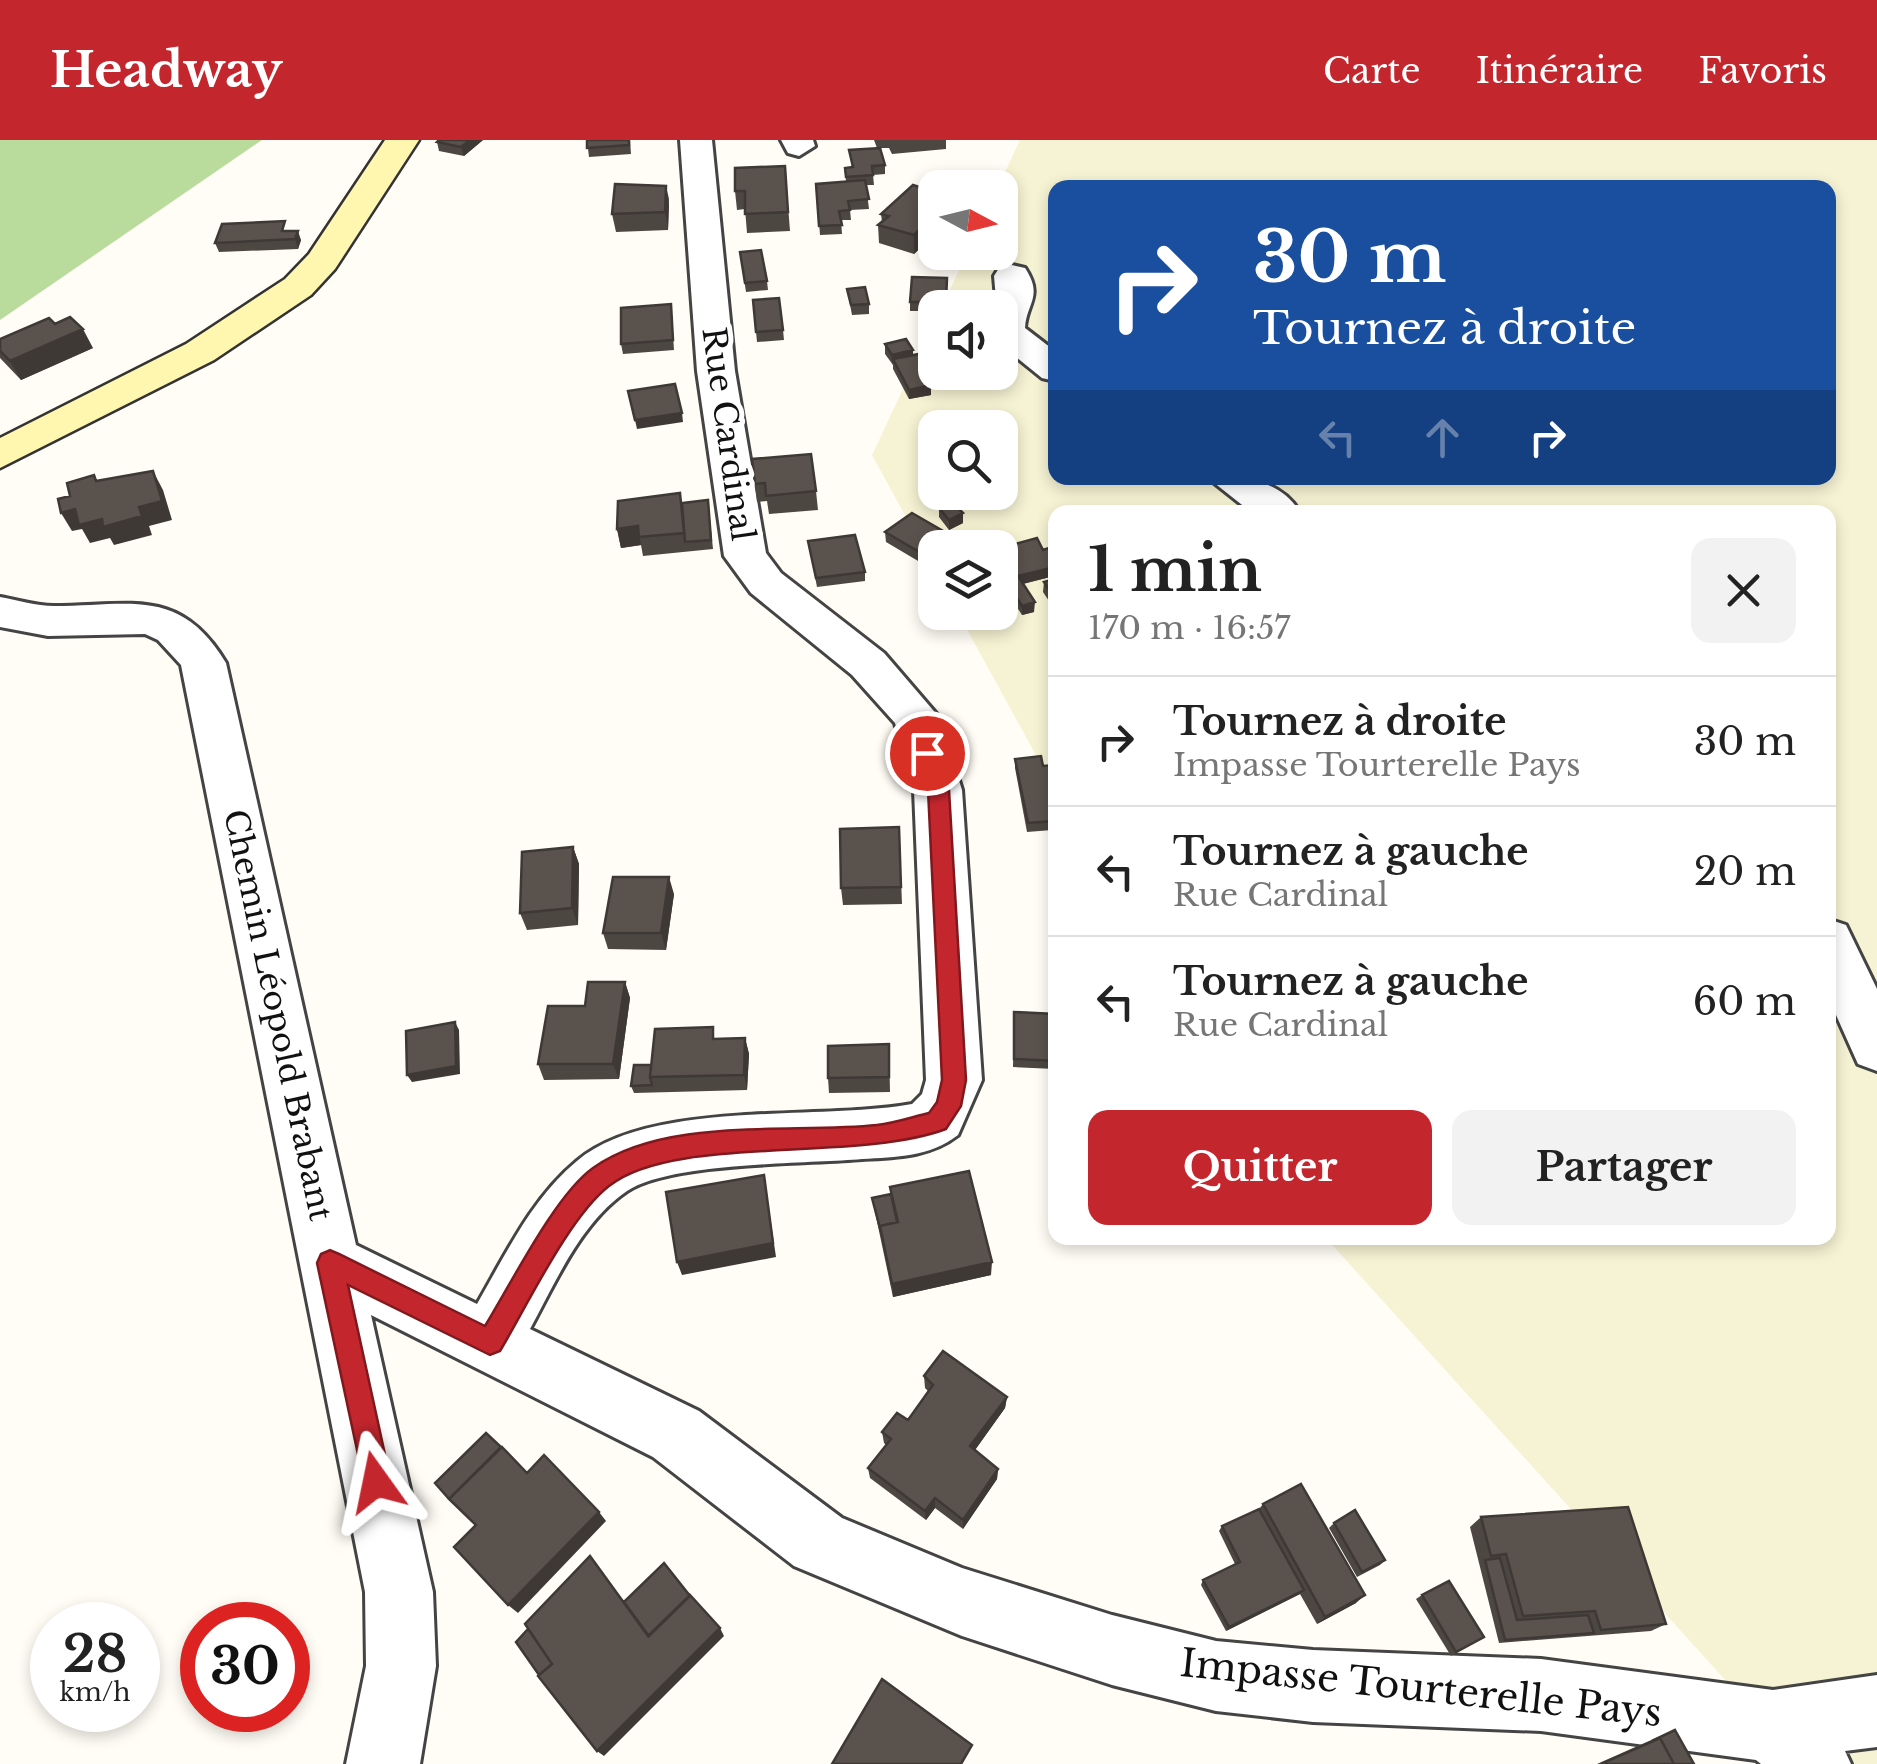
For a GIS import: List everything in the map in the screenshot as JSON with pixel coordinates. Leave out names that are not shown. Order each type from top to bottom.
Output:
[{"type":"main road","points":[[0,455],[200,352],[298,288],[322,261],[402,140]]},
{"type":"street","name":"Rue Cardinal","points":[[490,1342],[544,1250],[601,1177],[642,1156],[680,1148],[915,1130],[937,1122],[949,1106],[954,1080],[938,790],[916,717],[868,664],[766,584],[745,556],[716,371],[696,140]]},
{"type":"street","points":[[1012,276],[1017,304],[1006,318],[1006,332],[1048,365]]},
{"type":"street","points":[[1238,485],[1268,505]]},
{"type":"street","name":"Chemin Léopold Brabant","points":[[0,612],[53,621],[116,614],[144,618],[172,627],[191,641],[204,663],[399,1592],[401,1666],[383,1764]]},
{"type":"street","points":[[1836,957],[1877,1047]]},
{"type":"street","name":"Impasse Tourterelle Pays","points":[[330,1263],[676,1434],[818,1542],[962,1602],[1112,1650],[1216,1676],[1312,1686],[1541,1695],[1793,1745],[1877,1711]]},
{"type":"shaded area","points":[[1020,140],[1877,140],[1877,1764],[1801,1764],[1332,1245],[1836,1245],[1836,505],[1048,505],[1048,777],[967,630],[1018,630],[1018,530],[918,530],[918,539],[872,455],[918,357],[918,390],[1018,390],[1018,290],[950,290],[959,270],[1018,270],[1018,170],[1006,170]]},
{"type":"green space","points":[[0,140],[262,140],[0,320]]},
{"type":"building","points":[[439,140],[470,140],[461,147]]},
{"type":"building","points":[[587,140],[629,140],[629,145],[587,148]]},
{"type":"building","points":[[880,148],[885,165],[872,166],[873,175],[846,177],[845,168],[853,167],[849,150]]},
{"type":"building","points":[[785,166],[788,212],[745,214],[745,191],[735,191],[735,168]]},
{"type":"building","points":[[865,180],[869,199],[848,201],[850,210],[839,211],[842,225],[819,226],[816,184]]},
{"type":"building","points":[[615,184],[666,186],[665,212],[612,214]]},
{"type":"building","points":[[913,185],[918,187],[918,231],[914,235],[878,225],[889,216],[881,214]]},
{"type":"building","points":[[285,221],[282,231],[298,231],[295,239],[215,243],[222,224]]},
{"type":"building","points":[[761,250],[767,281],[745,283],[740,252]]},
{"type":"building","points":[[912,277],[947,278],[946,290],[918,290],[918,302],[910,302]]},
{"type":"building","points":[[865,287],[869,304],[851,305],[847,289]]},
{"type":"building","points":[[779,298],[783,330],[756,332],[753,300]]},
{"type":"building","points":[[671,304],[673,340],[621,344],[621,308]]},
{"type":"building","points":[[70,317],[83,329],[10,361],[0,351],[0,339],[49,318],[55,324]]},
{"type":"building","points":[[906,339],[913,350],[892,355],[885,344]]},
{"type":"building","points":[[918,354],[918,388],[909,390],[893,359]]},
{"type":"building","points":[[675,384],[682,413],[635,420],[628,391]]},
{"type":"building","points":[[811,454],[816,491],[766,496],[765,483],[755,484],[752,459]]},
{"type":"building","points":[[153,471],[162,501],[139,507],[142,516],[103,527],[102,519],[79,525],[75,509],[61,513],[58,499],[70,496],[67,483],[94,475],[96,481]]},
{"type":"building","points":[[680,493],[684,533],[639,537],[638,526],[617,529],[618,501]]},
{"type":"building","points":[[708,500],[711,540],[685,542],[682,503]]},
{"type":"building","points":[[941,510],[963,513],[949,520]]},
{"type":"building","points":[[912,513],[941,530],[918,530],[918,551],[885,532]]},
{"type":"building","points":[[855,535],[865,572],[816,578],[808,541]]},
{"type":"building","points":[[1037,538],[1043,550],[1048,548],[1048,569],[1018,576],[1018,543]]},
{"type":"building","points":[[1018,576],[1035,602],[1022,606],[1018,600]]},
{"type":"building","points":[[1041,756],[1043,766],[1048,766],[1048,821],[1028,823],[1015,759]]},
{"type":"building","points":[[899,827],[901,887],[841,888],[840,829]]},
{"type":"building","points":[[573,847],[572,908],[520,913],[522,852]]},
{"type":"building","points":[[613,877],[669,877],[661,933],[603,933]]},
{"type":"building","points":[[588,982],[625,982],[613,1064],[538,1064],[548,1006],[585,1006]]},
{"type":"building","points":[[1014,1012],[1048,1014],[1048,1061],[1014,1059]]},
{"type":"building","points":[[455,1022],[456,1066],[407,1075],[406,1031]]},
{"type":"building","points":[[713,1027],[713,1039],[745,1038],[744,1075],[650,1077],[655,1029]]},
{"type":"building","points":[[889,1044],[889,1077],[828,1078],[828,1046]]},
{"type":"building","points":[[634,1065],[651,1065],[652,1085],[631,1086]]},
{"type":"building","points":[[969,1171],[992,1262],[892,1284],[880,1226],[898,1222],[890,1187]]},
{"type":"building","points":[[764,1175],[773,1243],[677,1262],[666,1192]]},
{"type":"building","points":[[891,1194],[897,1222],[880,1226],[881,1232],[872,1198]]},
{"type":"building","points":[[943,1351],[1007,1397],[970,1446],[998,1469],[963,1520],[935,1498],[925,1511],[868,1468],[891,1439],[882,1432],[897,1413],[908,1420],[933,1385],[924,1376]]},
{"type":"building","points":[[486,1433],[501,1447],[449,1499],[435,1483]]},
{"type":"building","points":[[502,1447],[527,1473],[544,1455],[599,1512],[508,1605],[454,1547],[476,1525],[449,1499]]},
{"type":"building","points":[[1301,1484],[1365,1595],[1325,1617],[1263,1504]]},
{"type":"building","points":[[1628,1507],[1666,1624],[1601,1630],[1595,1611],[1523,1616],[1506,1554],[1491,1556],[1481,1517]]},
{"type":"building","points":[[1259,1509],[1304,1590],[1229,1627],[1203,1580],[1240,1562],[1222,1526]]},
{"type":"building","points":[[1355,1510],[1385,1560],[1362,1572],[1334,1523]]},
{"type":"building","points":[[590,1556],[648,1636],[690,1595],[720,1628],[597,1751],[538,1676],[552,1664],[525,1624]]},
{"type":"building","points":[[1500,1558],[1517,1620],[1588,1615],[1594,1633],[1505,1640],[1485,1560]]},
{"type":"building","points":[[664,1563],[690,1596],[649,1636],[624,1602]]},
{"type":"building","points":[[1449,1581],[1484,1637],[1456,1652],[1422,1595]]},
{"type":"building","points":[[528,1629],[552,1664],[539,1675],[516,1642]]},
{"type":"building","points":[[882,1679],[972,1745],[961,1764],[832,1764]]},
{"type":"building","points":[[1675,1730],[1694,1764],[1674,1764],[1660,1738],[1652,1741]]},
{"type":"building","points":[[1660,1738],[1674,1764],[1601,1764]]},
{"type":"route","points":[[376,1482],[330,1263],[490,1342],[573,1208],[601,1177],[642,1156],[680,1148],[880,1136],[937,1122],[949,1106],[954,1080],[938,790],[927,753]]}]
